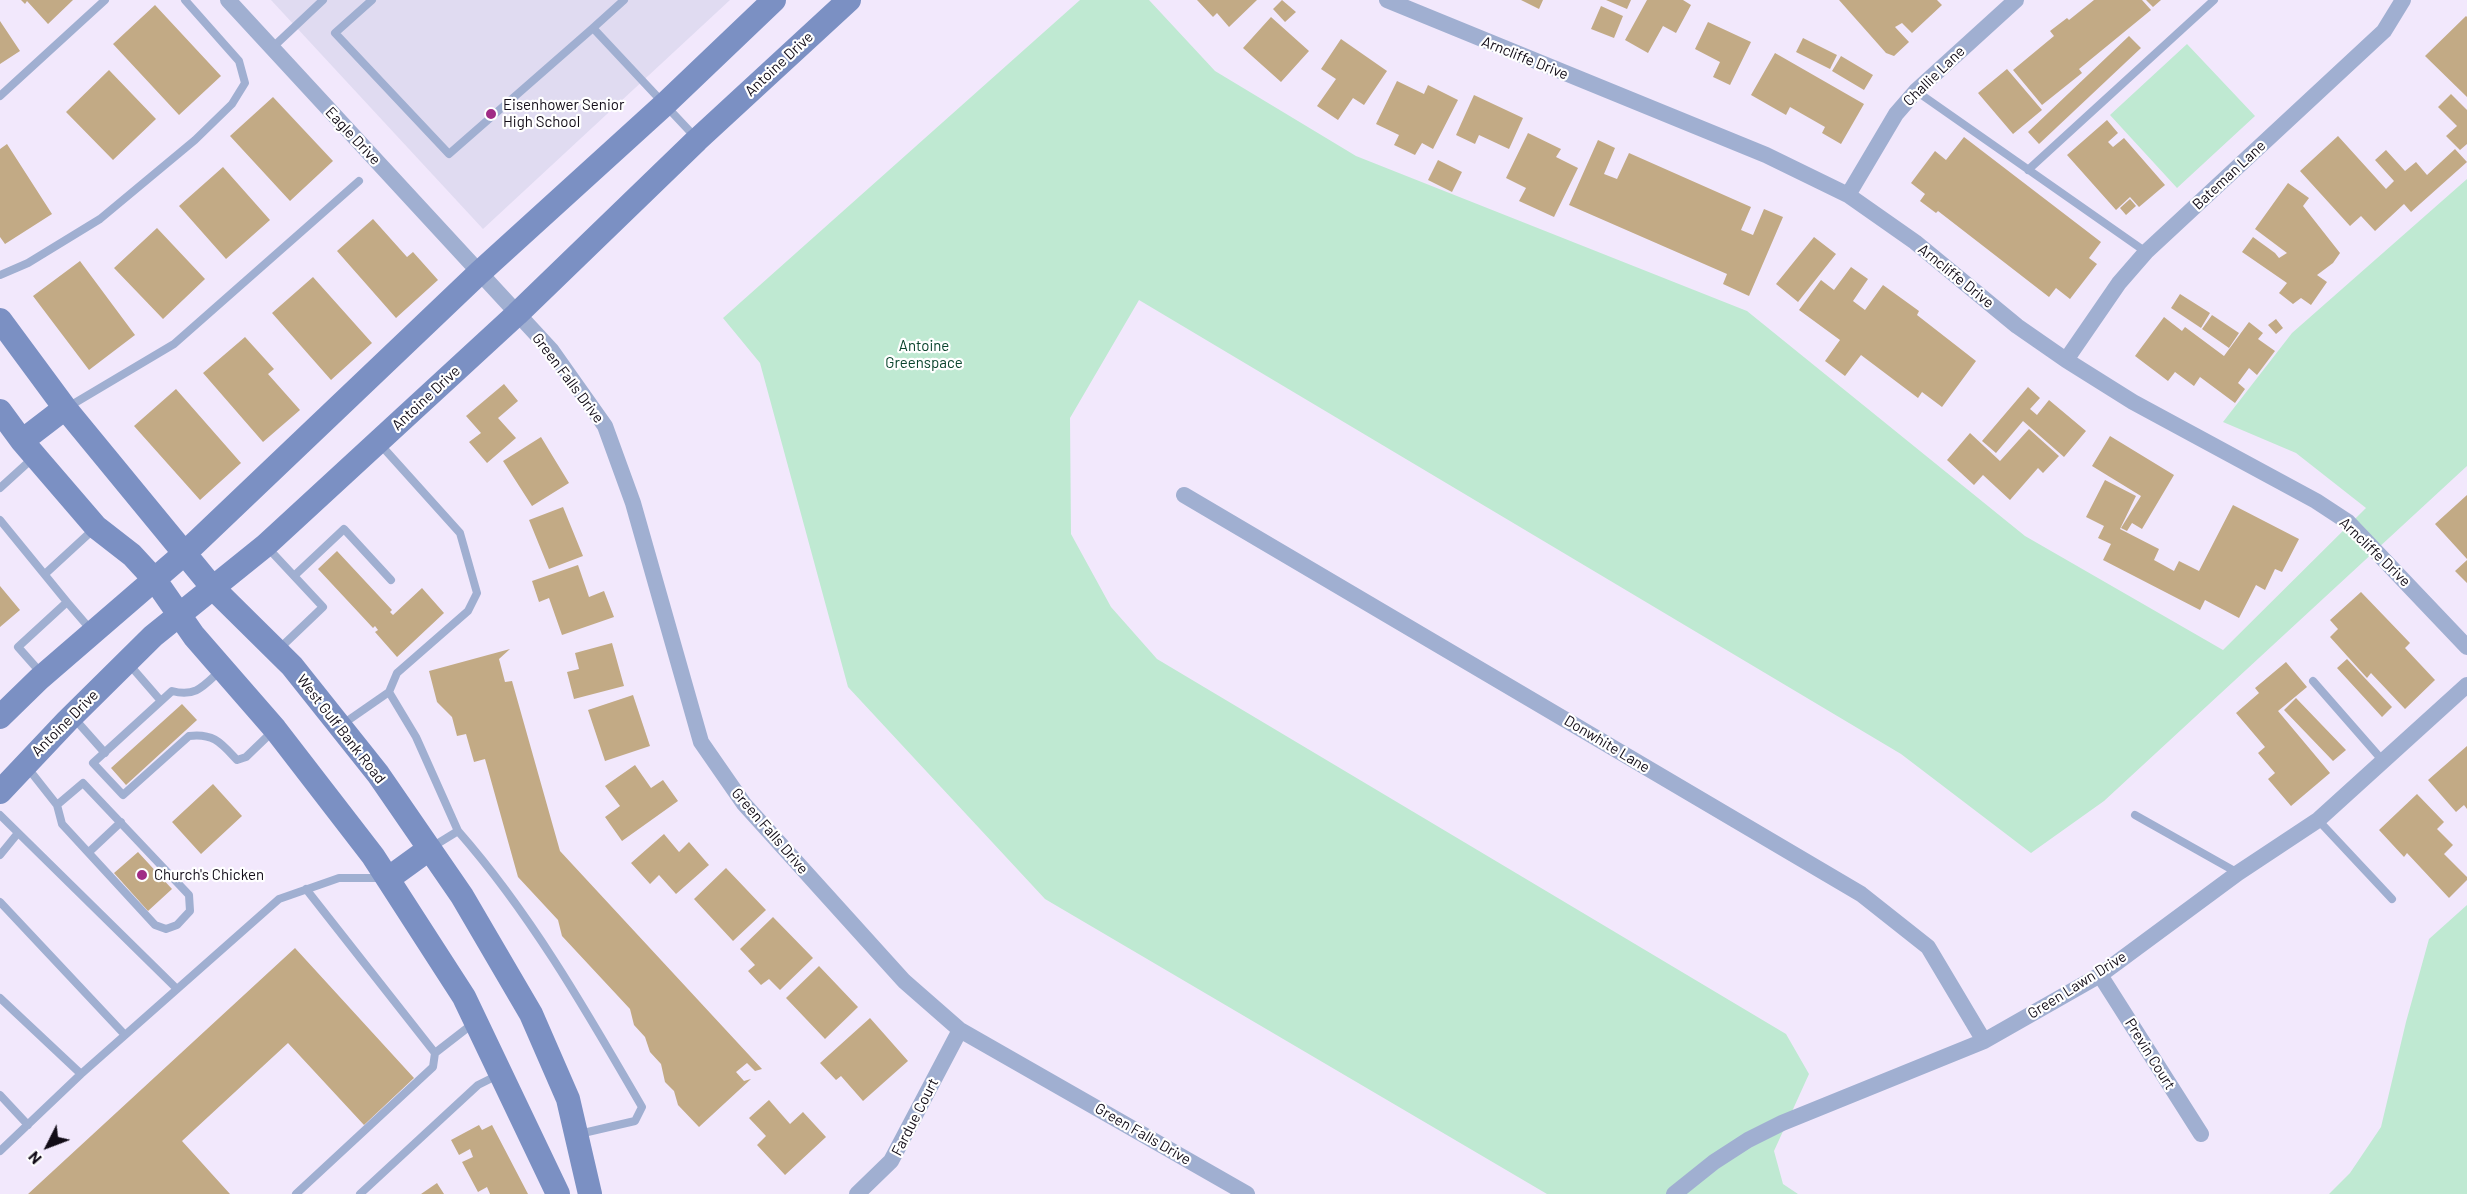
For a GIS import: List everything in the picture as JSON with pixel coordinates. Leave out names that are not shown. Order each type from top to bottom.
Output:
[{"type":"main road","points":[[0,717],[185,553],[479,273],[665,104],[774,0]]},
{"type":"main road","name":"Antoine Drive","points":[[0,792],[72,716],[153,636],[266,545],[517,314],[697,140],[849,0]]},
{"type":"main road","name":"West Gulf Bank Road","points":[[0,320],[65,408],[213,588],[278,650],[340,726],[378,774],[462,896],[531,1014],[568,1099],[590,1194]]},
{"type":"main road","points":[[29,448],[65,408]]},
{"type":"main road","points":[[0,411],[96,527],[132,555],[155,580],[179,616],[275,729],[389,878],[464,997],[558,1194]]},
{"type":"main road","points":[[389,878],[429,849]]},
{"type":"street","name":"Eagle Drive","points":[[228,0],[479,273]]},
{"type":"street","name":"Arncliffe Drive","points":[[1387,0],[1428,19],[1766,155],[1848,195],[1915,242],[2017,326],[2066,360],[2133,402],[2316,501],[2348,522],[2467,646]]},
{"type":"street","name":"Challie Lane","points":[[1848,195],[1896,114],[1916,91],[2016,0]]},
{"type":"street","name":"Bateman Lane","points":[[2066,360],[2119,284],[2146,252],[2384,32],[2403,0]]},
{"type":"street","name":"Green Falls Drive","points":[[479,273],[552,351],[605,426],[633,502],[701,742],[744,804],[904,981],[960,1030],[1247,1194]]},
{"type":"street","name":"Donwhite Lane","points":[[1184,495],[1861,894],[1928,947],[1984,1041]]},
{"type":"street","name":"Green Lawn Drive","points":[[1674,1194],[1722,1157],[1782,1122],[1984,1041],[2100,975],[2238,873],[2318,820],[2467,685]]},
{"type":"street","name":"Previn Court","points":[[2100,975],[2201,1134]]},
{"type":"street","name":"Fardue Court","points":[[857,1194],[891,1161],[960,1030]]},
{"type":"lane","points":[[0,96],[105,0]]},
{"type":"lane","points":[[0,275],[28,263],[100,219],[195,140],[232,104],[244,83],[239,61],[185,0]]},
{"type":"lane","points":[[272,48],[323,0]]},
{"type":"lane","points":[[372,0],[335,33],[448,154],[624,0]]},
{"type":"lane","points":[[2028,170],[2214,0]]},
{"type":"lane","points":[[593,28],[697,140]]},
{"type":"lane","points":[[1916,91],[2146,252]]},
{"type":"lane","points":[[65,408],[174,344],[359,181]]},
{"type":"lane","points":[[340,726],[389,692],[397,673],[468,611],[477,593],[460,533],[378,442]]},
{"type":"lane","points":[[0,488],[29,448]]},
{"type":"lane","points":[[0,520],[93,633]]},
{"type":"lane","points":[[45,574],[96,527]]},
{"type":"lane","points":[[294,576],[344,529],[391,580]]},
{"type":"lane","points":[[266,545],[323,607],[278,650]]},
{"type":"lane","points":[[44,676],[18,648],[67,602]]},
{"type":"lane","points":[[126,662],[161,701]]},
{"type":"lane","points":[[222,668],[196,692],[182,694],[172,691],[93,764],[123,795],[189,736],[203,734],[219,741],[237,760],[246,757],[275,729]]},
{"type":"lane","points":[[2313,681],[2383,761]]},
{"type":"lane","points":[[389,692],[416,737],[458,831],[485,861],[563,976],[642,1107],[635,1121],[576,1135]]},
{"type":"lane","points":[[72,716],[105,753]]},
{"type":"lane","points":[[25,765],[57,805],[62,824],[155,926],[166,930],[177,925],[190,911],[189,895],[83,783],[57,805]]},
{"type":"lane","points":[[0,815],[177,989]]},
{"type":"lane","points":[[2135,815],[2238,873]]},
{"type":"lane","points":[[2318,820],[2392,898]]},
{"type":"lane","points":[[89,852],[121,822]]},
{"type":"lane","points":[[429,849],[458,831]]},
{"type":"lane","points":[[0,855],[18,833]]},
{"type":"lane","points":[[0,1151],[124,1035],[279,899],[339,878],[389,878]]},
{"type":"lane","points":[[306,889],[435,1053]]},
{"type":"lane","points":[[0,902],[124,1035]]},
{"type":"lane","points":[[0,998],[81,1074]]},
{"type":"lane","points":[[296,1194],[433,1067],[435,1053],[475,1022]]},
{"type":"lane","points":[[360,1194],[478,1085],[500,1074]]},
{"type":"lane","points":[[0,1095],[28,1125]]},
{"type":"shaded area","name":"Eisenhower Senior High School","points":[[271,0],[730,0],[483,229]]},
{"type":"green space","name":"Antoine Greenspace","points":[[1080,0],[1149,0],[1215,71],[1356,156],[1747,311],[2025,536],[2223,650],[2366,508],[2296,453],[2223,422],[2292,333],[2467,179],[2467,466],[2104,801],[2031,853],[1901,754],[1139,300],[1070,418],[1071,534],[1111,607],[1157,659],[1786,1034],[1809,1074],[1774,1151],[1783,1184],[1798,1194],[1547,1194],[1045,899],[848,687],[760,363],[723,318]]},
{"type":"green space","points":[[2187,44],[2255,116],[2177,188],[2110,115]]},
{"type":"green space","points":[[2467,905],[2467,1194],[2329,1194],[2350,1173],[2381,1127],[2429,939]]},
{"type":"building","points":[[21,0],[73,0],[48,24],[27,1],[25,4]]},
{"type":"building","points":[[1197,0],[1257,0],[1229,27],[1217,13],[1213,17]]},
{"type":"building","points":[[1282,0],[1296,12],[1285,22],[1273,9]]},
{"type":"building","points":[[1521,0],[1543,0],[1539,9]]},
{"type":"building","points":[[1606,0],[1631,0],[1627,9]]},
{"type":"building","points":[[1647,0],[1683,0],[1691,5],[1676,33],[1663,26],[1648,53],[1625,40]]},
{"type":"building","points":[[1839,0],[1937,0],[1942,5],[1912,33],[1902,23],[1895,27],[1909,42],[1894,56],[1886,53]]},
{"type":"building","points":[[2094,0],[2142,0],[2151,10],[2079,69],[2082,73],[2042,105],[2013,70],[2054,36],[2050,31],[2067,18],[2069,20]]},
{"type":"building","points":[[2146,0],[2161,0],[2153,7]]},
{"type":"building","points":[[155,5],[221,76],[179,115],[113,44]]},
{"type":"building","points":[[1601,6],[1623,16],[1614,38],[1591,29]]},
{"type":"building","points":[[1271,17],[1309,51],[1281,82],[1243,48]]},
{"type":"building","points":[[2467,17],[2467,97],[2425,56]]},
{"type":"building","points":[[0,21],[20,51],[0,64]]},
{"type":"building","points":[[1708,22],[1751,42],[1730,85],[1713,77],[1720,62],[1695,49]]},
{"type":"building","points":[[2129,36],[2141,48],[2039,144],[2028,132]]},
{"type":"building","points":[[1803,38],[1837,55],[1830,69],[1796,52]]},
{"type":"building","points":[[1341,39],[1387,71],[1364,105],[1353,98],[1338,120],[1317,106],[1336,79],[1321,69]]},
{"type":"building","points":[[1775,53],[1864,104],[1841,144],[1822,133],[1825,127],[1790,107],[1786,115],[1751,95]]},
{"type":"building","points":[[1841,56],[1873,75],[1864,90],[1832,71]]},
{"type":"building","points":[[2007,69],[2042,110],[2013,134],[1978,93]]},
{"type":"building","points":[[109,70],[156,119],[113,160],[66,112]]},
{"type":"building","points":[[1397,81],[1424,94],[1428,85],[1458,100],[1433,149],[1422,143],[1415,155],[1394,145],[1399,135],[1376,124]]},
{"type":"building","points":[[2451,94],[2467,110],[2467,144],[2460,150],[2446,136],[2457,126],[2438,107]]},
{"type":"building","points":[[1474,95],[1523,118],[1509,149],[1479,135],[1475,144],[1456,135]]},
{"type":"building","points":[[273,97],[333,161],[290,201],[230,136]]},
{"type":"building","points":[[2107,120],[2118,133],[2108,142],[2113,147],[2124,138],[2165,185],[2139,207],[2130,197],[2116,210],[2067,155]]},
{"type":"building","points":[[1528,133],[1561,149],[1556,157],[1578,168],[1554,217],[1519,201],[1526,188],[1506,178]]},
{"type":"building","points":[[2338,136],[2386,189],[2394,181],[2375,160],[2386,150],[2405,171],[2416,162],[2427,175],[2455,149],[2467,162],[2411,212],[2404,204],[2375,231],[2361,216],[2350,226],[2300,171]]},
{"type":"building","points":[[1964,137],[2101,242],[2089,258],[2097,264],[2070,299],[2056,288],[2049,297],[1938,211],[1936,213],[1920,201],[1925,194],[1911,183],[1935,151],[1946,160]]},
{"type":"building","points":[[1598,140],[1615,148],[1604,174],[1617,179],[1629,153],[1751,207],[1741,230],[1753,235],[1764,209],[1783,217],[1749,296],[1723,284],[1727,274],[1569,205]]},
{"type":"building","points":[[7,144],[52,214],[5,244],[0,237],[0,149]]},
{"type":"building","points":[[1438,160],[1462,172],[1452,192],[1428,180]]},
{"type":"building","points":[[223,167],[270,220],[226,259],[179,206]]},
{"type":"building","points":[[2288,183],[2309,198],[2303,206],[2340,253],[2333,263],[2317,275],[2327,282],[2311,305],[2301,298],[2293,304],[2279,293],[2287,283],[2242,252],[2253,237],[2279,258],[2287,253],[2255,229]]},
{"type":"building","points":[[2130,199],[2136,206],[2126,215],[2120,208]]},
{"type":"building","points":[[373,219],[407,257],[413,252],[438,280],[396,318],[337,251]]},
{"type":"building","points":[[157,228],[205,279],[163,319],[114,268]]},
{"type":"building","points":[[1814,237],[1836,254],[1798,302],[1776,284]]},
{"type":"building","points":[[80,261],[135,335],[89,370],[33,296]]},
{"type":"building","points":[[1851,267],[1868,279],[1853,301],[1865,310],[1883,285],[1919,311],[1917,315],[1976,361],[1942,407],[1922,392],[1918,398],[1861,355],[1845,376],[1825,361],[1840,340],[1799,310],[1821,280],[1834,290]]},
{"type":"building","points":[[313,277],[372,343],[331,380],[272,313]]},
{"type":"building","points":[[2180,294],[2210,313],[2201,328],[2171,308]]},
{"type":"building","points":[[2212,315],[2239,333],[2229,348],[2202,329]]},
{"type":"building","points":[[2164,317],[2182,331],[2185,327],[2224,356],[2249,322],[2263,333],[2258,339],[2275,351],[2257,375],[2249,368],[2238,383],[2245,389],[2235,403],[2200,377],[2194,386],[2175,372],[2168,381],[2135,356]]},
{"type":"building","points":[[2276,319],[2283,328],[2276,334],[2268,325]]},
{"type":"building","points":[[245,337],[274,369],[268,374],[300,410],[263,442],[203,373]]},
{"type":"building","points":[[504,384],[518,401],[498,418],[516,438],[487,463],[469,442],[481,433],[466,416]]},
{"type":"building","points":[[2028,387],[2040,398],[2030,409],[2037,415],[2049,400],[2086,431],[2064,457],[2023,421],[1996,453],[1982,441]]},
{"type":"building","points":[[176,389],[241,463],[200,500],[134,426]]},
{"type":"building","points":[[2029,429],[2059,456],[2043,473],[2038,468],[2010,500],[1983,475],[1974,485],[1947,460],[1970,433],[2000,461]]},
{"type":"building","points":[[2110,436],[2174,475],[2142,529],[2132,523],[2127,531],[2121,528],[2141,496],[2092,466]]},
{"type":"building","points":[[541,437],[569,483],[532,506],[503,461]]},
{"type":"building","points":[[2105,480],[2136,496],[2120,529],[2159,549],[2154,560],[2174,571],[2179,561],[2199,571],[2233,505],[2299,539],[2282,572],[2275,569],[2265,590],[2256,585],[2239,618],[2205,600],[2200,610],[2103,560],[2111,544],[2098,538],[2104,526],[2086,517]]},
{"type":"building","points":[[2467,495],[2467,559],[2435,524]]},
{"type":"building","points":[[563,507],[583,556],[549,569],[529,520]]},
{"type":"building","points":[[337,551],[392,610],[390,612],[393,615],[422,588],[444,613],[397,657],[375,632],[378,630],[375,626],[373,628],[318,569]]},
{"type":"building","points":[[2467,560],[2467,583],[2455,571]]},
{"type":"building","points":[[578,565],[589,597],[604,591],[614,617],[562,635],[549,598],[539,602],[532,581]]},
{"type":"building","points":[[0,586],[20,610],[0,627]]},
{"type":"building","points":[[2361,592],[2410,643],[2405,648],[2435,680],[2405,709],[2371,673],[2367,678],[2330,637],[2338,629],[2330,620]]},
{"type":"building","points":[[612,643],[624,686],[574,699],[567,672],[579,669],[575,653]]},
{"type":"building","points":[[510,649],[499,659],[505,682],[512,681],[560,851],[762,1069],[755,1071],[747,1063],[736,1072],[744,1081],[751,1079],[699,1127],[678,1105],[674,1091],[665,1082],[661,1064],[650,1052],[645,1037],[634,1025],[630,1009],[562,936],[558,920],[518,877],[485,759],[474,762],[466,734],[457,736],[452,717],[437,702],[429,671]]},
{"type":"building","points":[[2347,659],[2392,707],[2382,717],[2337,668]]},
{"type":"building","points":[[2286,662],[2307,687],[2278,711],[2330,773],[2291,806],[2268,779],[2275,773],[2258,753],[2265,747],[2236,713],[2259,693],[2255,688]]},
{"type":"building","points":[[633,695],[650,746],[605,761],[588,710]]},
{"type":"building","points":[[2296,698],[2346,750],[2333,761],[2284,710]]},
{"type":"building","points":[[182,704],[197,720],[126,785],[111,768]]},
{"type":"building","points":[[2467,746],[2467,809],[2464,805],[2456,812],[2428,780]]},
{"type":"building","points":[[635,765],[651,788],[663,780],[678,801],[622,841],[605,817],[620,806],[605,786]]},
{"type":"building","points":[[213,784],[242,816],[201,854],[172,822]]},
{"type":"building","points":[[2417,794],[2444,822],[2437,829],[2453,845],[2444,854],[2467,877],[2467,880],[2449,898],[2407,853],[2404,857],[2379,830]]},
{"type":"building","points":[[664,834],[679,852],[689,842],[709,865],[676,894],[659,875],[650,884],[631,863]]},
{"type":"building","points":[[138,852],[172,889],[148,911],[114,873]]},
{"type":"building","points":[[726,868],[766,910],[733,941],[694,899]]},
{"type":"building","points":[[773,917],[813,958],[780,990],[769,979],[761,985],[748,971],[755,965],[740,949]]},
{"type":"building","points":[[295,948],[414,1078],[364,1125],[288,1043],[182,1141],[230,1194],[28,1194]]},
{"type":"building","points":[[819,966],[858,1007],[825,1039],[786,998]]},
{"type":"building","points":[[870,1018],[908,1061],[863,1101],[841,1076],[836,1080],[820,1063]]},
{"type":"building","points":[[769,1100],[790,1124],[803,1112],[826,1137],[785,1175],[757,1145],[766,1136],[749,1118]]},
{"type":"building","points":[[479,1125],[482,1130],[492,1125],[528,1194],[490,1194],[487,1187],[478,1192],[462,1162],[473,1157],[470,1149],[459,1155],[451,1140]]},
{"type":"building","points":[[437,1183],[444,1194],[421,1194]]},
{"type":"place","name":"Eisenhower Senior High School","points":[[491,114]]},
{"type":"place","name":"Church's Chicken","points":[[142,875]]}]
